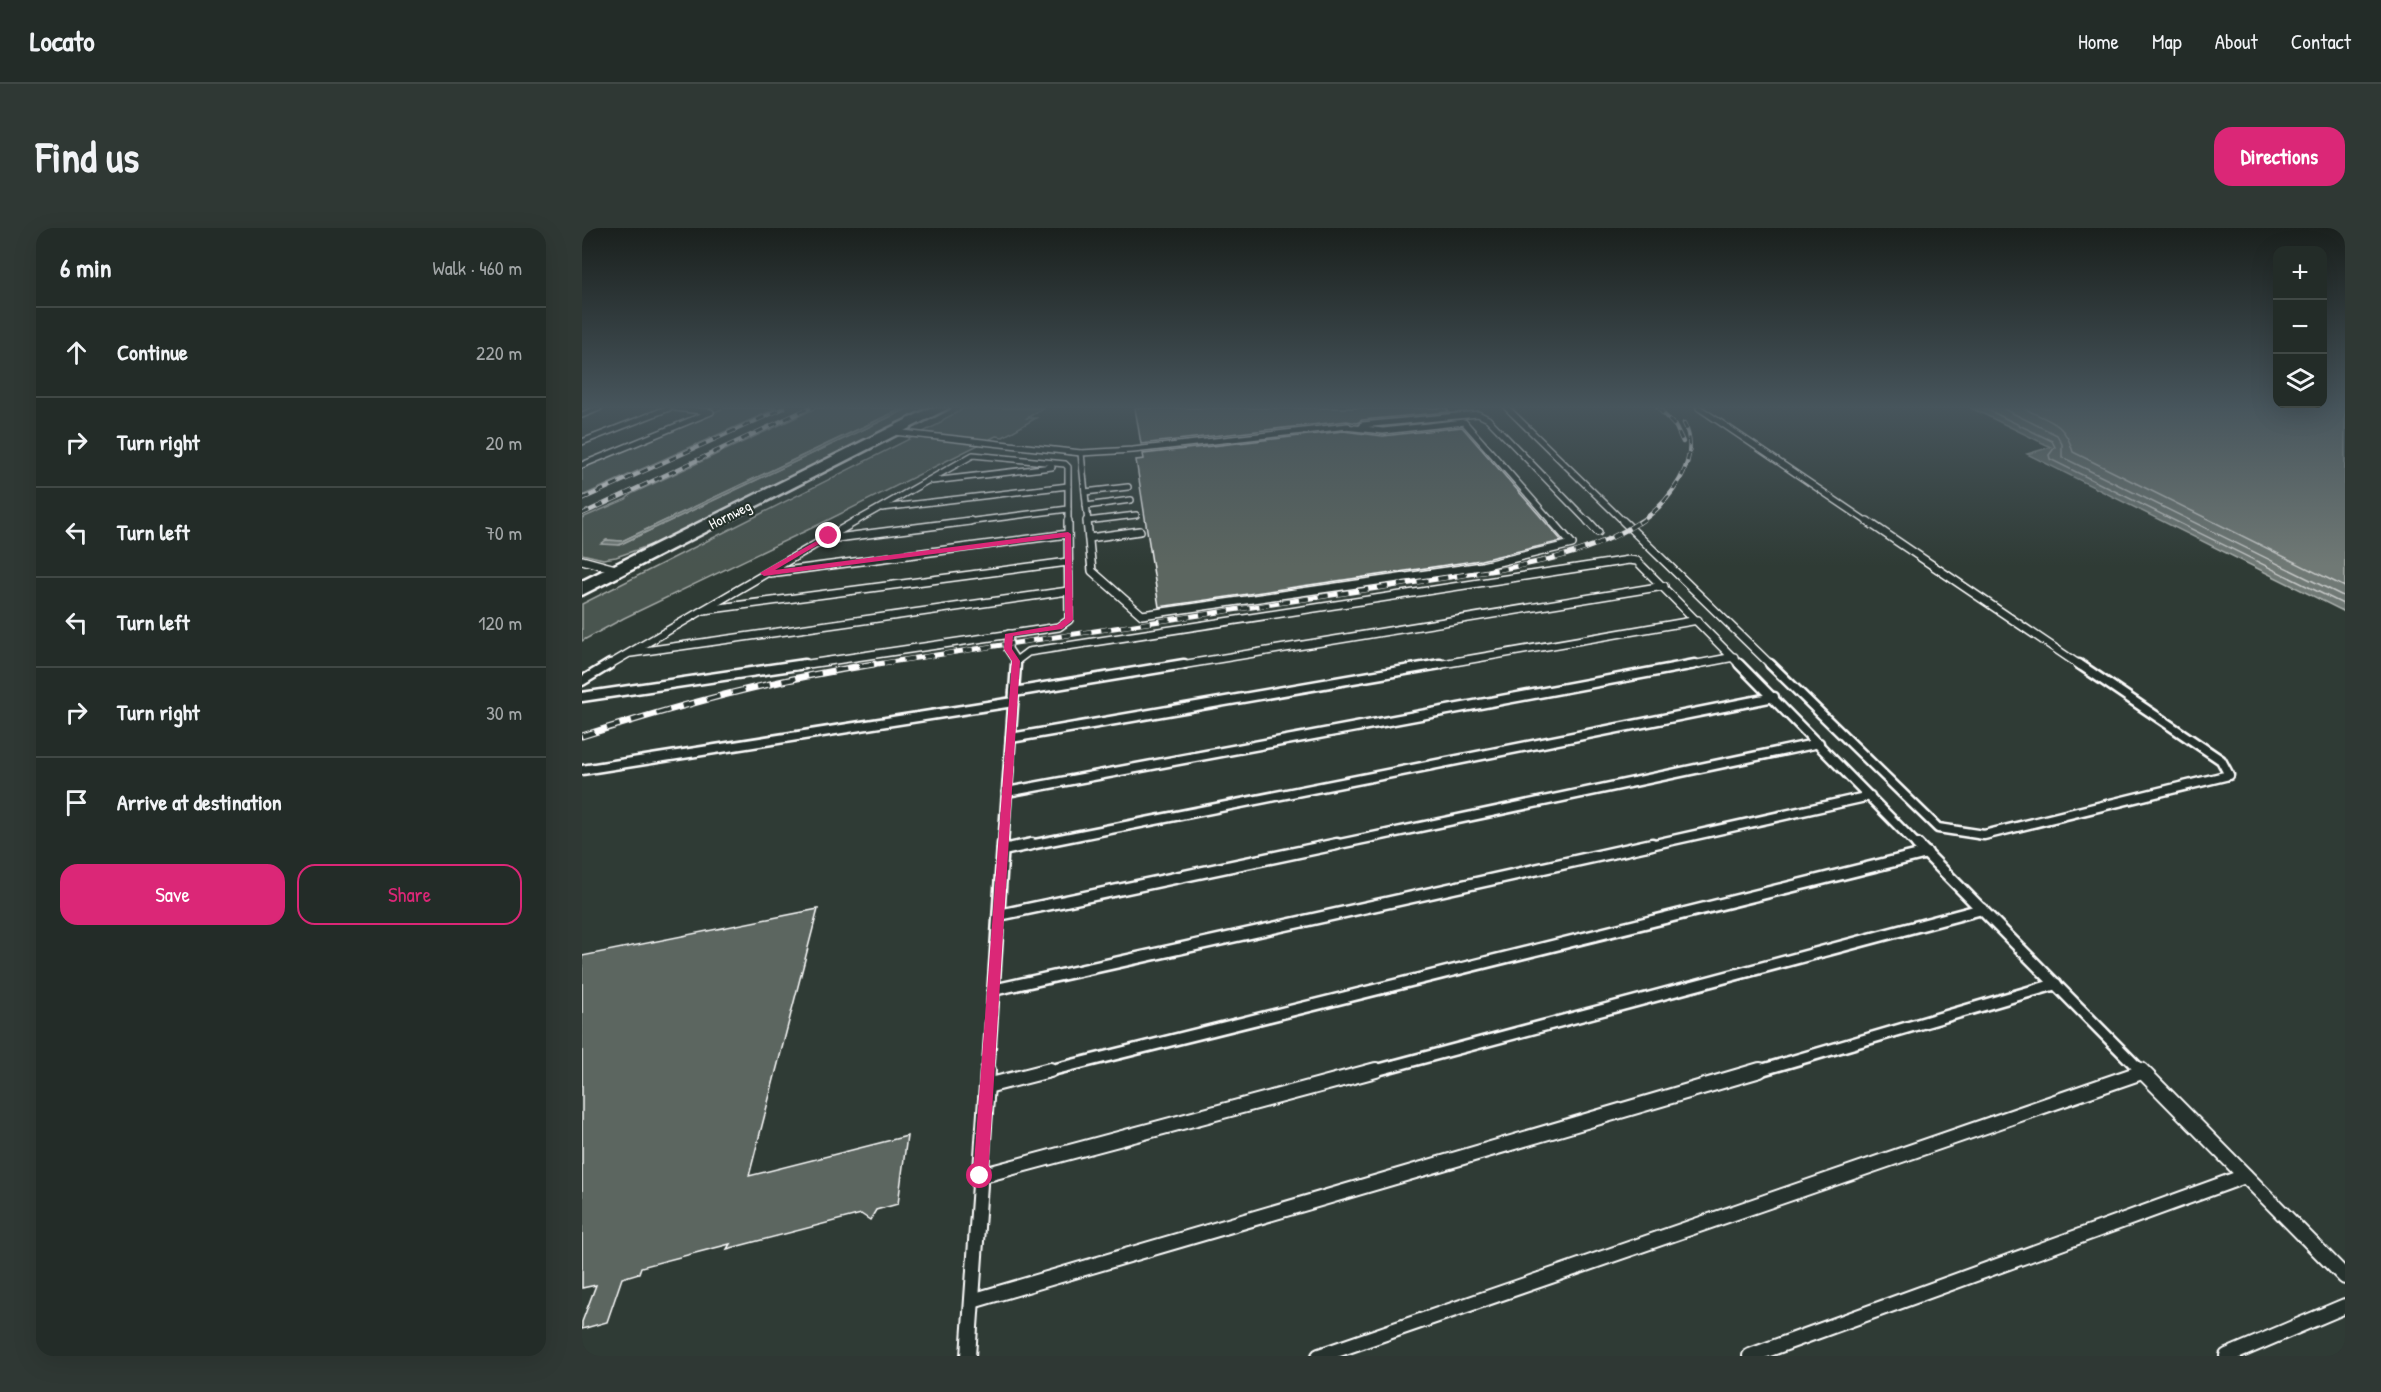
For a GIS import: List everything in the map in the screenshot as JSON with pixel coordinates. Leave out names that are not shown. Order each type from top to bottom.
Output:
[{"type":"street","name":"Hornweg","points":[[582,589],[837,461]]},
{"type":"lane","points":[[582,681],[698,611],[963,461]]},
{"type":"lane","points":[[1021,461],[1066,466]]},
{"type":"lane","points":[[1082,461],[1092,571],[1142,615],[1482,566],[1572,544],[1498,461]]},
{"type":"lane","points":[[1529,461],[1599,532]]},
{"type":"lane","points":[[1561,461],[1938,828],[1984,835],[2229,776],[2222,760],[1777,461]]},
{"type":"lane","points":[[926,482],[1066,466]]},
{"type":"lane","points":[[582,697],[1059,627],[1069,620],[1066,466]]},
{"type":"lane","points":[[878,508],[1068,486]]},
{"type":"lane","points":[[1085,492],[1128,488]]},
{"type":"lane","points":[[1086,506],[1131,500]]},
{"type":"lane","points":[[823,539],[1068,509]]},
{"type":"lane","points":[[1087,521],[1136,515]]},
{"type":"lane","points":[[1089,538],[1140,531]]},
{"type":"lane","points":[[764,573],[1068,534]]},
{"type":"lane","points":[[582,560],[619,570]]},
{"type":"lane","points":[[1016,661],[1028,652],[1629,560],[1637,561],[1646,567],[2345,1277]]},
{"type":"lane","points":[[698,611],[1068,562]]},
{"type":"lane","points":[[582,770],[1664,586]]},
{"type":"lane","points":[[627,654],[1068,591]]},
{"type":"lane","points":[[1011,738],[1698,620]]},
{"type":"lane","points":[[968,1356],[1014,697],[1016,661],[1008,649],[1009,634]]},
{"type":"lane","points":[[1007,792],[1734,657]]},
{"type":"lane","points":[[1003,850],[1774,697]]},
{"type":"lane","points":[[999,915],[1819,743]]},
{"type":"lane","points":[[993,990],[1870,796]]},
{"type":"lane","points":[[987,1086],[1927,853]]},
{"type":"lane","points":[[980,1176],[1982,909]]},
{"type":"lane","points":[[972,1301],[2056,984]]},
{"type":"lane","points":[[1320,1356],[2142,1072]]},
{"type":"lane","points":[[1750,1356],[2245,1176]]},
{"type":"lane","points":[[2227,1356],[2345,1306]]},
{"type":"shaded area","points":[[597,461],[660,461],[582,496],[582,467]]},
{"type":"shaded area","points":[[703,461],[792,461],[622,541],[606,540],[619,545],[798,461],[827,461],[668,539],[616,557],[603,559],[582,554],[582,518],[626,499],[631,494]]},
{"type":"shaded area","points":[[866,461],[947,461],[624,618],[582,641],[582,604]]},
{"type":"water","points":[[792,461],[798,461],[619,545],[601,544],[606,540],[622,541]]},
{"type":"water","points":[[2040,461],[2345,461],[2345,612]]},
{"type":"building","points":[[1136,461],[1492,461],[1562,541],[1481,560],[1159,607]]},
{"type":"building","points":[[818,909],[749,1176],[907,1136],[898,1204],[876,1210],[870,1220],[861,1214],[727,1249],[730,1244],[641,1267],[639,1273],[622,1278],[607,1322],[582,1329],[582,1322],[596,1285],[582,1288],[582,956]]},
{"type":"railway","points":[[582,499],[667,461]]},
{"type":"railway","points":[[582,514],[696,461]]},
{"type":"railway","points":[[1639,523],[1671,492],[1680,479],[1687,461]]},
{"type":"railway","points":[[864,666],[1503,569],[1575,552],[1609,539],[1641,521]]},
{"type":"railway","points":[[582,736],[726,694],[874,664]]},
{"type":"route","points":[[829,536],[764,573],[1068,534],[1069,620],[1059,627],[1009,634],[1008,649],[1016,661],[980,1176]]}]
